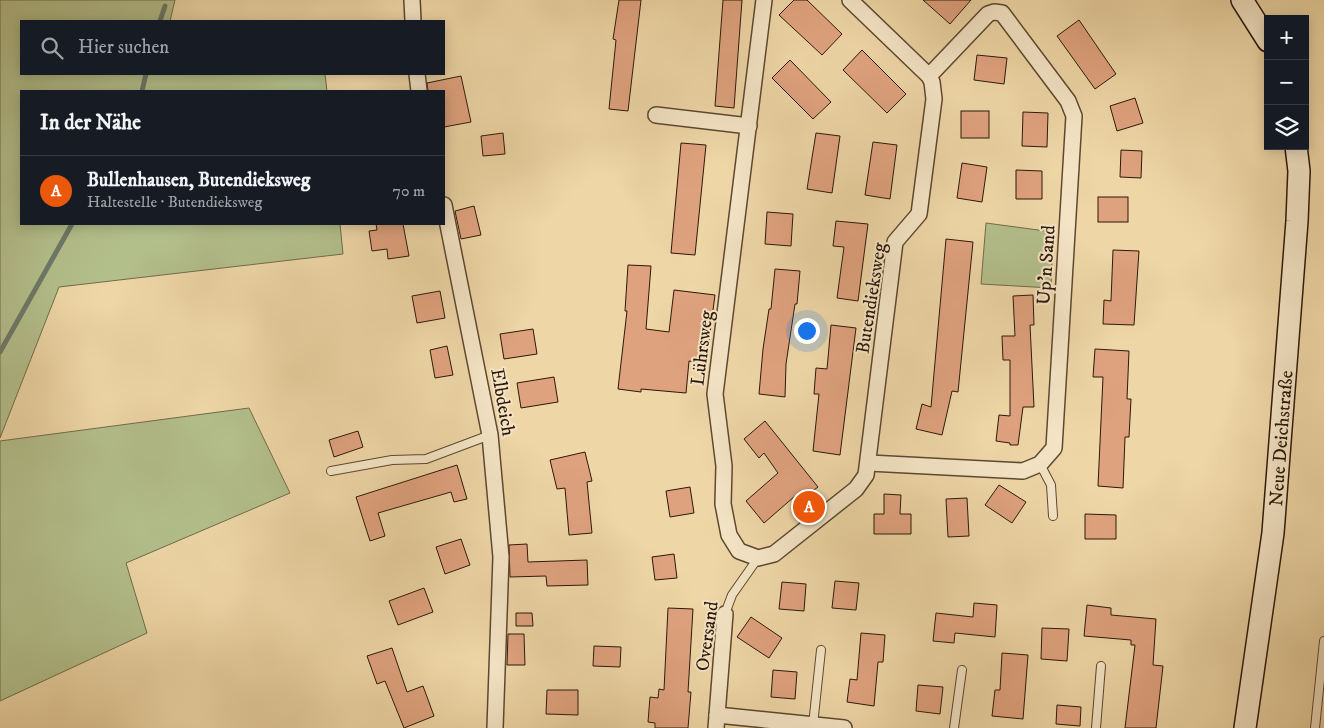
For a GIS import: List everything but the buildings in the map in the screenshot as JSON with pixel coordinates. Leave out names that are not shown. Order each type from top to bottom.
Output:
[{"type":"street","points":[[412,0],[413,20]]},
{"type":"street","name":"Lührsweg","points":[[758,558],[740,551],[729,535],[723,504],[724,466],[716,394],[764,0]]},
{"type":"street","points":[[850,0],[929,76]]},
{"type":"street","points":[[1242,0],[1264,35]]},
{"type":"street","name":"Up'n Sand","points":[[929,76],[982,20],[995,9],[1007,18],[1068,101],[1074,116],[1054,448],[1040,464]]},
{"type":"street","points":[[417,75],[419,90]]},
{"type":"street","name":"Butendieksweg","points":[[758,558],[774,554],[781,549],[856,489],[866,475],[895,242],[919,214],[934,99],[932,82],[929,76]]},
{"type":"street","points":[[656,115],[749,126]]},
{"type":"street","name":"Neue Deichstraße","points":[[1244,728],[1273,533],[1297,221],[1299,170],[1296,150]]},
{"type":"street","name":"Elbdeich","points":[[445,210],[490,435],[501,557],[495,728]]},
{"type":"street","points":[[869,463],[1023,470],[1040,464]]},
{"type":"street","name":"Oversand","points":[[716,721],[725,614]]},
{"type":"street","points":[[716,721],[844,728]]},
{"type":"lane","points":[[331,471],[392,460],[426,459],[490,435]]},
{"type":"lane","points":[[1040,464],[1051,485],[1053,516]]},
{"type":"lane","name":"Oversand","points":[[725,614],[732,595],[758,558]]},
{"type":"lane","points":[[1315,728],[1322,691],[1324,641]]},
{"type":"lane","points":[[813,725],[820,650]]},
{"type":"lane","points":[[1096,728],[1101,666]]},
{"type":"lane","points":[[954,728],[962,670]]},
{"type":"green space","points":[[0,0],[175,0],[170,20],[20,20],[20,75],[325,75],[327,90],[20,90],[20,225],[340,225],[343,254],[59,287],[0,438]]},
{"type":"green space","points":[[986,223],[1053,232],[1051,288],[981,284]]},
{"type":"green space","points":[[249,408],[290,493],[126,563],[147,633],[0,701],[0,441]]},
{"type":"waterway","points":[[160,20],[165,6]]},
{"type":"waterway","points":[[142,90],[146,75]]},
{"type":"waterway","points":[[0,352],[71,225]]},
{"type":"place","name":"Bullenhausen, Butendieksweg","points":[[809,507]]}]
